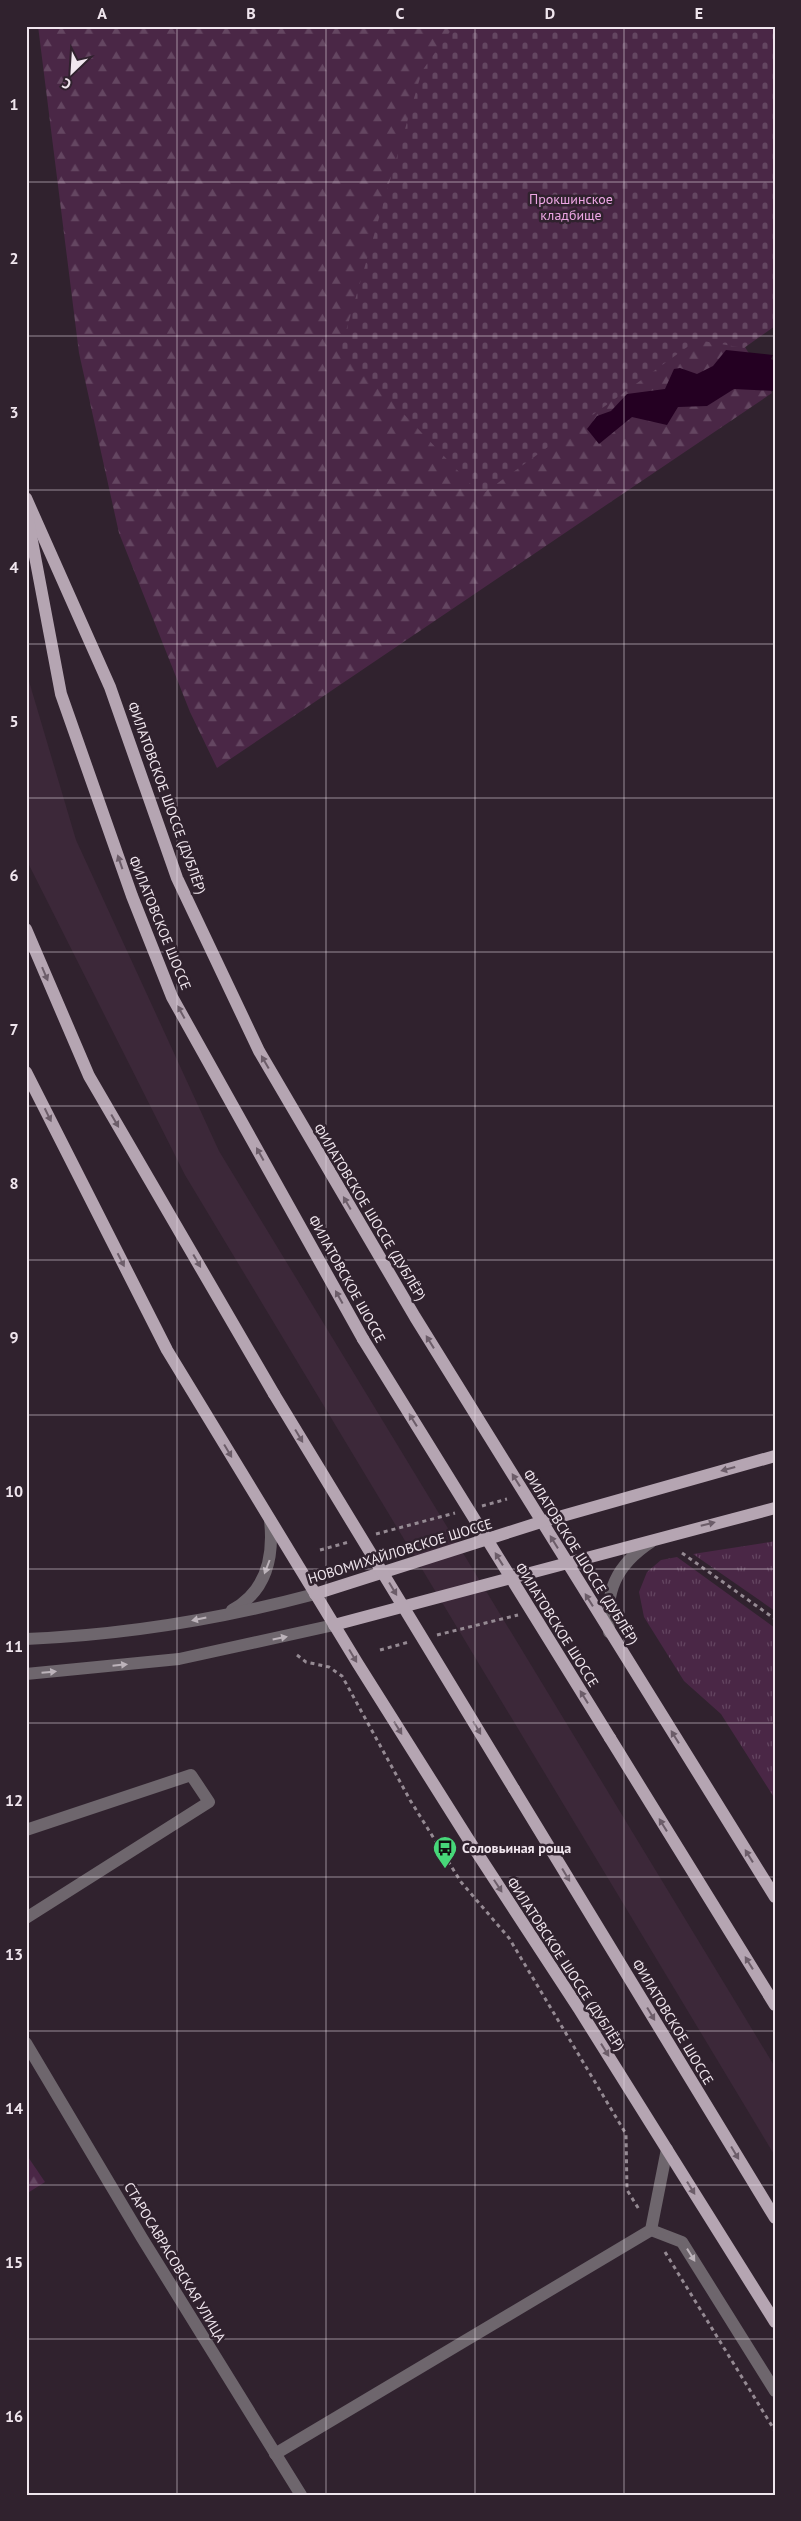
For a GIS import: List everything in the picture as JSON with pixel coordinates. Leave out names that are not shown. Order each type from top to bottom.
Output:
[{"type":"main road","name":"ФИЛАТОВСКОЕ ШОССЕ (ДУБЛЁР)","points":[[26,498],[110,686],[177,878],[259,1051],[361,1228],[609,1632],[775,1897]]},
{"type":"main road","name":"ФИЛАТОВСКОЕ ШОССЕ","points":[[26,509],[61,694],[132,896],[172,997],[363,1339],[775,2005]]},
{"type":"main road","name":"ФИЛАТОВСКОЕ ШОССЕ","points":[[26,929],[89,1076],[274,1394],[775,2218]]},
{"type":"main road","name":"ФИЛАТОВСКОЕ ШОССЕ (ДУБЛЁР)","points":[[26,1072],[167,1350],[334,1625],[472,1845],[579,2009],[775,2322]]},
{"type":"main road","name":"НОВОМИХАЙЛОВСКОЕ ШОССЕ","points":[[315,1594],[541,1522],[775,1456]]},
{"type":"main road","points":[[334,1625],[661,1536],[775,1508]]},
{"type":"street","points":[[224,1614],[243,1604],[257,1589],[267,1570],[272,1541],[270,1520]]},
{"type":"street","points":[[609,1632],[607,1611],[616,1577],[624,1562],[637,1551],[661,1536]]},
{"type":"street","name":"НОВОМИХАЙЛОВСКОЕ ШОССЕ","points":[[26,1638],[65,1637],[175,1624],[315,1594]]},
{"type":"street","points":[[26,1674],[179,1659],[334,1625]]},
{"type":"street","points":[[26,1830],[191,1775],[209,1802],[26,1918]]},
{"type":"street","name":"СТАРОСАВРАСОВСКАЯ УЛИЦА","points":[[26,2043],[142,2238],[302,2495]]},
{"type":"street","points":[[275,2454],[652,2230],[667,2149]]},
{"type":"street","points":[[652,2230],[682,2242],[775,2390]]},
{"type":"path","points":[[479,1506],[507,1499]]},
{"type":"path","points":[[367,1537],[461,1512]]},
{"type":"path","points":[[320,1550],[358,1540]]},
{"type":"path","points":[[682,1553],[775,1619]]},
{"type":"path","points":[[428,1638],[524,1614]]},
{"type":"path","points":[[380,1650],[418,1640]]},
{"type":"path","points":[[297,1655],[306,1662],[329,1667],[342,1676],[410,1800],[461,1882],[509,1938],[626,2134],[627,2190],[775,2431]]},
{"type":"shaded area","points":[[726,350],[773,355],[771,359],[775,361],[775,391],[734,389],[707,406],[678,407],[667,425],[632,417],[599,444],[587,429],[597,416],[611,411],[627,394],[665,389],[674,369],[680,368],[697,374],[713,366]]},
{"type":"shaded area","points":[[26,671],[76,840],[219,1151],[775,2067],[775,2156],[185,1175],[28,863],[26,856]]},
{"type":"green space","points":[[38,26],[775,26],[728,318],[772,393],[217,768],[190,712],[119,533],[79,353]]},
{"type":"green space","name":"Прокшинское кладбище","points":[[454,26],[775,26],[775,326],[744,348],[697,340],[481,495],[341,348],[422,71]]},
{"type":"green space","points":[[775,1541],[775,1611],[693,1554],[770,1542]]},
{"type":"green space","points":[[677,1557],[775,1628],[775,1799],[721,1714],[684,1681],[644,1617],[639,1592],[647,1572],[661,1560]]},
{"type":"green space","points":[[26,2154],[45,2182],[26,2194]]},
{"type":"place","name":"Соловьиная роща","points":[[445,1869]]}]
